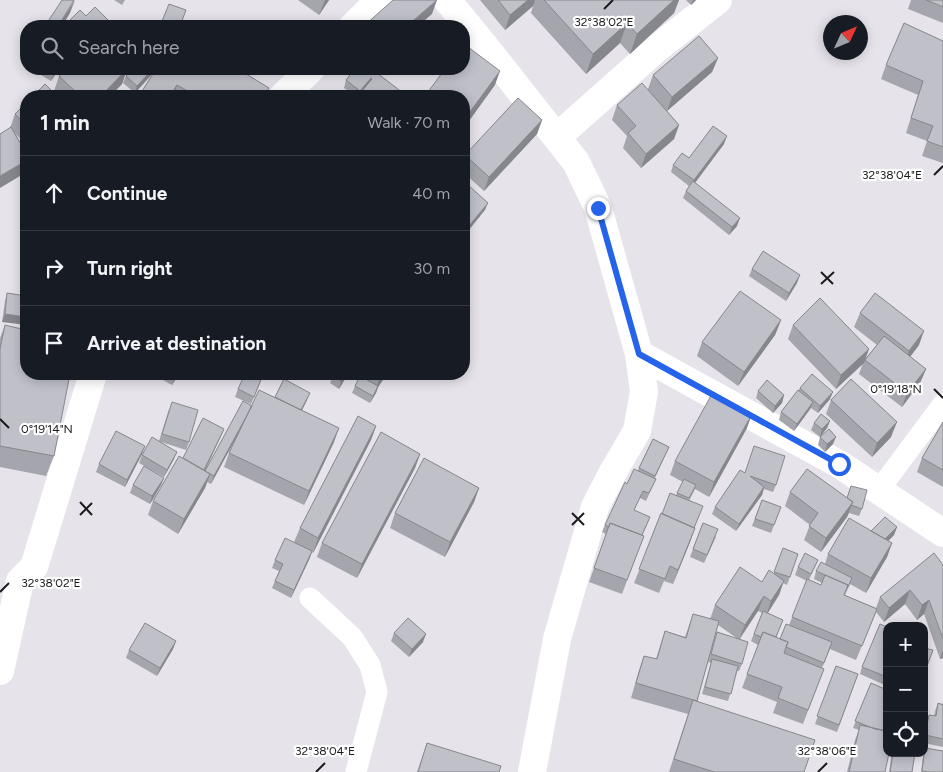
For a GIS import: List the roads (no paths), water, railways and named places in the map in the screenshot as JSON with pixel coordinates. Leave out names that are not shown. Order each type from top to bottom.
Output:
[{"type":"street","points":[[360,20],[380,0]]},
{"type":"street","points":[[447,0],[463,20]]},
{"type":"street","points":[[557,137],[656,49],[718,0]]},
{"type":"street","points":[[470,28],[576,162],[598,208],[639,354],[644,392],[637,431],[613,472],[596,507],[557,639],[532,772]]},
{"type":"street","points":[[289,90],[305,75]]},
{"type":"street","points":[[639,354],[839,464],[943,533]]},
{"type":"street","points":[[0,671],[6,614],[20,582],[34,567],[91,380]]},
{"type":"lane","points":[[879,490],[943,404]]},
{"type":"lane","points":[[310,598],[352,637],[370,665],[377,692],[356,772]]}]
